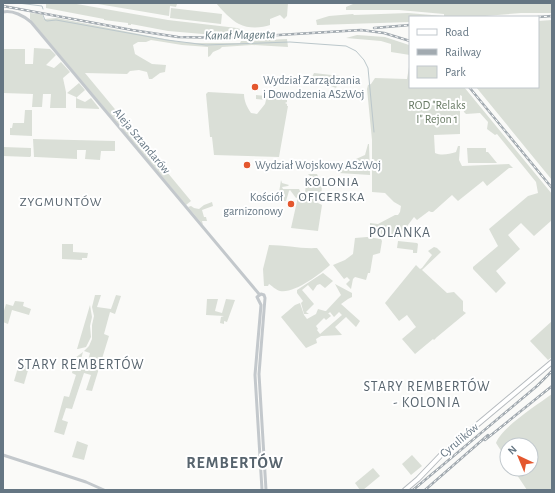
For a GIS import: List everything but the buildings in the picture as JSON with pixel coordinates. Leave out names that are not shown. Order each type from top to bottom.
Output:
[{"type":"main road","name":"Cyrulików","points":[[405,490],[441,455],[552,362]]},
{"type":"street","name":"Aleja Sztandarów","points":[[3,12],[19,14],[31,22],[259,294],[264,295],[262,301]]},
{"type":"street","points":[[259,294],[257,299],[262,301]]},
{"type":"street","points":[[262,301],[255,375],[262,490]]},
{"type":"street","points":[[262,301],[264,318],[259,374],[266,490]]},
{"type":"street","points":[[3,455],[86,482],[104,490]]},
{"type":"green space","points":[[46,3],[71,3],[168,20],[237,28],[243,30],[243,34],[203,34],[168,31],[131,24],[128,25],[128,23],[104,20],[46,8]]},
{"type":"green space","points":[[92,3],[177,4],[176,7],[170,6],[169,16]]},
{"type":"green space","points":[[216,3],[288,3],[287,16],[284,19],[280,15],[270,19],[270,25],[267,26],[255,28],[247,27],[233,20]]},
{"type":"green space","points":[[552,3],[552,13],[444,16],[444,14],[399,10],[346,10],[346,7],[353,4]]},
{"type":"green space","points":[[171,8],[222,14],[221,24],[170,18]]},
{"type":"green space","points":[[30,13],[42,14],[44,19],[57,18],[180,42],[240,43],[241,41],[287,39],[288,47],[252,45],[222,47],[208,57],[208,47],[151,40],[146,42],[138,42],[133,45],[135,54],[152,64],[166,65],[165,72],[160,73],[152,79],[149,79],[147,72],[139,70],[130,71],[127,74],[85,73],[191,201],[186,205],[30,19]]},
{"type":"green space","points":[[408,13],[444,16],[409,16],[409,22],[317,25],[316,20],[329,16],[353,14]]},
{"type":"green space","points":[[552,20],[552,180],[477,88],[539,88],[539,21]]},
{"type":"green space","points":[[357,35],[385,37],[409,45],[409,55],[391,52],[391,44],[381,41],[346,38]]},
{"type":"green space","points":[[34,48],[50,49],[56,55],[46,65],[54,68],[61,62],[70,72],[63,78],[66,92],[66,108],[50,108],[51,94],[43,94],[42,107],[32,107],[33,94],[3,93],[3,49],[25,49],[25,64],[33,64]]},
{"type":"green space","name":"ROD \"Relaks I\" Rejon 1","points":[[409,67],[409,88],[465,88],[552,194],[552,220],[534,236],[521,223],[508,235],[520,249],[496,271],[506,283],[496,293],[473,269],[473,267],[498,246],[489,229],[528,196],[538,193],[536,182],[497,134],[495,135],[487,129],[488,122],[480,113],[466,114],[464,112],[462,106],[462,96],[460,95],[460,134],[434,135],[435,153],[443,155],[453,153],[456,152],[458,146],[460,146],[459,160],[462,166],[509,164],[513,168],[509,168],[487,186],[483,181],[458,201],[452,195],[433,212],[429,211],[417,220],[414,217],[399,237],[370,234],[370,223],[378,224],[395,215],[398,215],[401,206],[394,202],[385,193],[372,192],[372,140],[367,89],[368,85],[371,84],[375,78],[407,79]]},
{"type":"green space","points":[[314,73],[340,76],[336,88],[326,84],[326,80],[312,77]]},
{"type":"green space","points":[[79,83],[85,90],[76,98],[67,93]]},
{"type":"green space","points":[[208,92],[244,94],[246,104],[251,113],[257,114],[265,104],[266,100],[256,99],[256,95],[287,98],[287,102],[285,103],[288,106],[279,157],[214,155],[212,137],[210,137],[206,94]]},
{"type":"green space","points":[[76,98],[85,102],[91,98],[99,109],[76,108]]},
{"type":"green space","points":[[25,110],[32,110],[32,136],[10,135],[10,128],[12,128],[13,123],[24,123]]},
{"type":"green space","points":[[33,139],[115,141],[115,151],[101,151],[100,160],[85,159],[86,150],[77,150],[77,159],[34,157]]},
{"type":"green space","points":[[368,144],[370,175],[339,173],[342,162],[347,163],[365,155]]},
{"type":"green space","points":[[3,147],[31,148],[31,156],[3,156]]},
{"type":"green space","points":[[467,148],[486,148],[486,152],[488,152],[497,163],[468,163]]},
{"type":"green space","points":[[308,174],[317,174],[322,186],[321,198],[318,200],[318,203],[322,205],[318,231],[291,228],[298,197],[296,198],[290,190],[286,201],[280,201],[278,199],[281,180],[282,183],[289,185],[282,187],[283,189],[299,189],[302,195],[305,194],[306,182],[310,176]]},
{"type":"green space","points":[[212,202],[213,206],[202,210],[207,221],[202,221],[203,225],[188,207],[191,206],[199,209]]},
{"type":"green space","points":[[367,237],[381,239],[380,253],[373,255],[370,273],[368,273],[366,280],[355,277],[353,279],[351,289],[346,284],[350,280],[347,277],[344,279],[333,265],[345,260],[353,254],[355,238]]},
{"type":"green space","points":[[398,241],[417,243],[417,253],[413,253],[413,250],[397,248]]},
{"type":"green space","points":[[62,244],[73,244],[73,252],[88,253],[87,258],[82,258],[82,260],[62,259]]},
{"type":"green space","points":[[269,245],[317,248],[330,265],[313,278],[286,291],[280,291],[269,284],[268,286],[264,286],[263,269]]},
{"type":"green space","points":[[434,247],[441,252],[422,270],[447,293],[454,292],[463,301],[463,311],[466,313],[415,354],[402,339],[416,327],[407,315],[399,321],[385,303],[416,265],[420,269],[422,268],[432,255],[428,251]]},
{"type":"green space","points":[[323,273],[333,281],[325,288],[320,284],[317,285],[313,291],[308,285],[302,290],[314,304],[306,312],[309,314],[304,314],[301,303],[303,301],[297,293],[297,290]]},
{"type":"green space","points":[[335,284],[352,293],[352,297],[341,304],[360,321],[356,327],[346,317],[335,327],[342,335],[321,336],[316,339],[317,343],[306,348],[281,317],[295,305],[300,303],[307,319],[316,314],[318,309],[326,311],[341,295]],"holes":[[[330,312],[334,317],[339,312],[342,315],[320,334],[316,326],[324,318],[326,320],[331,316],[328,314]]]},
{"type":"green space","points":[[95,295],[101,295],[97,307],[111,309],[116,295],[121,296],[115,314],[110,312],[104,334],[109,336],[92,391],[86,390],[91,375],[84,373],[72,409],[66,408],[62,420],[68,422],[64,435],[54,432],[64,396],[69,397],[76,375],[72,373],[75,358],[83,352],[81,359],[88,361],[90,353],[84,351],[89,346],[92,339],[92,325],[94,316],[92,307]]},
{"type":"green space","points":[[207,299],[218,299],[215,311],[222,313],[226,299],[235,300],[227,322],[224,321],[224,324],[220,323],[221,317],[224,316],[206,315]]},
{"type":"green space","points":[[15,301],[24,302],[23,306],[31,309],[29,315],[12,310],[8,324],[3,322],[3,314],[6,304],[13,306]]},
{"type":"green space","points":[[90,305],[92,317],[90,326],[91,337],[86,347],[77,349]]},
{"type":"green space","points":[[552,321],[552,357],[548,360],[530,341]]},
{"type":"green space","points":[[19,364],[29,367],[24,384],[14,381]]},
{"type":"green space","points":[[552,394],[552,490],[527,490],[518,477],[539,477],[539,437],[500,437],[512,423]]},
{"type":"green space","points":[[499,438],[499,448],[496,443]]},
{"type":"green space","points":[[77,441],[88,445],[84,460],[72,457]]},
{"type":"green space","points":[[412,455],[422,466],[411,475],[402,464]]},
{"type":"green space","points":[[373,468],[380,476],[363,490],[360,490],[355,483]]},
{"type":"waterway","name":"Kanał Magenta","points":[[18,3],[42,6],[43,9]]},
{"type":"waterway","name":"Kanał Magenta","points":[[43,15],[47,21],[56,20],[167,40],[206,45],[290,42],[346,46],[356,51],[364,60],[368,68],[374,132]]},
{"type":"railway","points":[[3,6],[178,37],[230,38],[361,30],[384,33],[409,41]]},
{"type":"railway","points":[[539,17],[552,16]]},
{"type":"railway","points":[[374,28],[409,25]]},
{"type":"railway","points":[[470,88],[552,188]]},
{"type":"railway","points":[[413,490],[537,386],[552,371]]},
{"type":"railway","points":[[485,440],[552,386]]},
{"type":"railway","points":[[425,490],[488,435]]},
{"type":"place","name":"Wydział Zarządzania i Dowodzenia ASzWoj","points":[[255,87]]},
{"type":"place","name":"Wydział Wojskowy ASzWoj","points":[[247,165]]},
{"type":"place","name":"Kościół garnizonowy","points":[[291,204]]},
{"type":"district","name":"KOLONIA OFICERSKA","points":[[332,188]]},
{"type":"district","name":"ZYGMUNTÓW","points":[[61,201]]},
{"type":"district","name":"POLANKA","points":[[400,232]]},
{"type":"district","name":"STARY REMBERTÓW","points":[[81,364]]},
{"type":"district","name":"STARY REMBERTÓW - KOLONIA","points":[[427,394]]},
{"type":"district","name":"REMBERTÓW","points":[[235,462]]}]
